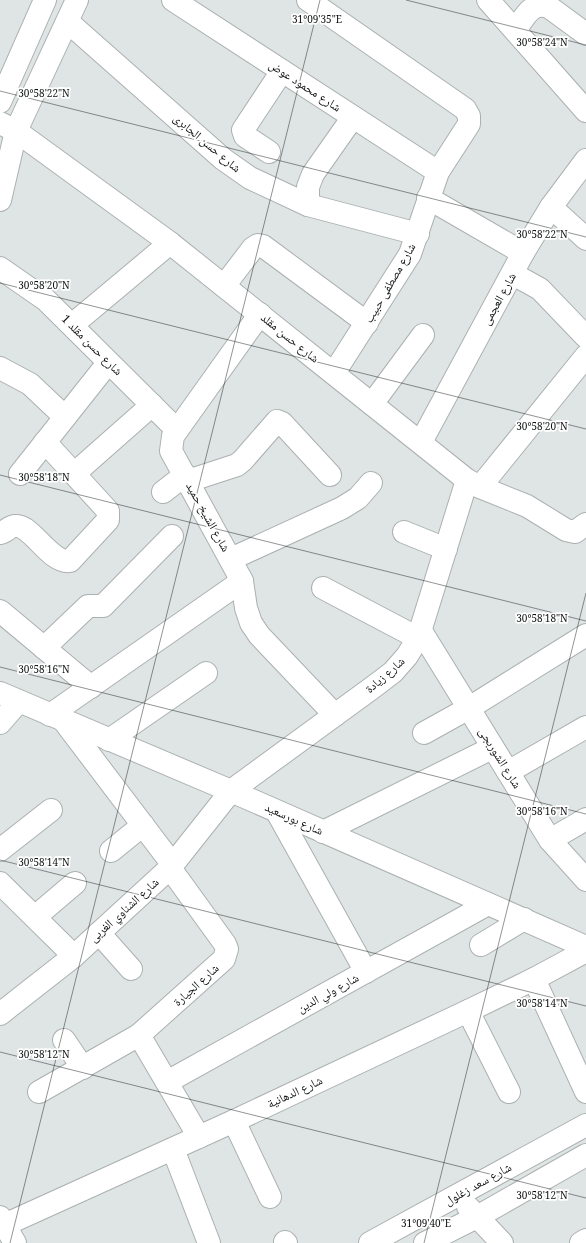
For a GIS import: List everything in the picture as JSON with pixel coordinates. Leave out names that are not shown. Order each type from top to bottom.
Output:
[{"type":"street","points":[[0,102],[45,0]]},
{"type":"street","points":[[0,200],[8,127],[68,22],[78,0]]},
{"type":"street","name":"شارع محمود عوض","points":[[174,0],[438,172]]},
{"type":"street","name":"شارع مصطفى حبيب","points":[[308,0],[465,109],[469,116],[469,124],[438,172],[410,254],[334,373]]},
{"type":"street","points":[[488,0],[586,111]]},
{"type":"street","points":[[516,30],[534,7],[543,5],[549,7],[586,34]]},
{"type":"street","name":"شارع حسن الجابرى","points":[[68,22],[224,159],[250,178],[308,205],[418,234]]},
{"type":"street","points":[[269,152],[245,136],[243,130],[282,71]]},
{"type":"street","points":[[308,205],[308,187],[313,174],[353,118]]},
{"type":"street","name":"شارع حسن مقلد","points":[[8,127],[170,243],[473,483],[528,506],[566,530],[575,532],[586,524]]},
{"type":"street","name":"شارع العجمى","points":[[421,442],[523,253],[551,207],[586,160]]},
{"type":"street","points":[[428,198],[523,253]]},
{"type":"street","points":[[551,207],[586,239]]},
{"type":"street","points":[[72,325],[170,243]]},
{"type":"street","points":[[224,286],[253,248],[260,245],[367,323]]},
{"type":"street","name":"شارع حسن مقلد 1","points":[[0,268],[46,300],[108,363],[178,430]]},
{"type":"street","points":[[513,274],[540,289],[586,337]]},
{"type":"street","name":"شارع الشيخ حميد","points":[[260,314],[178,430],[172,440],[171,451],[173,458],[186,478],[242,581],[246,608],[251,623],[259,635],[335,715]]},
{"type":"street","points":[[372,404],[423,335]]},
{"type":"street","points":[[473,483],[586,356]]},
{"type":"street","points":[[20,474],[108,363]]},
{"type":"street","points":[[0,368],[30,384],[65,417]]},
{"type":"street","points":[[75,473],[152,405]]},
{"type":"street","points":[[163,492],[186,478],[237,465],[244,460],[277,421],[282,423],[330,476]]},
{"type":"street","points":[[0,533],[12,526],[19,526],[53,555],[70,561],[107,522],[109,517],[108,511],[75,473],[45,442]]},
{"type":"street","points":[[231,559],[342,508],[358,498],[371,483]]},
{"type":"street","name":"شارع زيادة","points":[[231,791],[393,672],[407,656],[420,635],[446,549],[473,483]]},
{"type":"street","points":[[404,532],[446,549]]},
{"type":"street","points":[[44,648],[88,606],[103,606],[172,536]]},
{"type":"street","points":[[172,867],[143,824],[57,718],[91,687],[242,581]]},
{"type":"street","points":[[323,588],[420,635]]},
{"type":"street","points":[[0,611],[91,687]]},
{"type":"street","points":[[424,733],[469,708],[586,634]]},
{"type":"street","name":"شارع الشوربجى","points":[[420,635],[469,708],[492,748],[550,840],[586,880]]},
{"type":"street","points":[[109,740],[206,674]]},
{"type":"street","points":[[0,723],[10,697]]},
{"type":"street","name":"شارع بورسعيد","points":[[10,697],[231,791],[586,947]]},
{"type":"street","points":[[508,772],[586,727]]},
{"type":"street","points":[[323,832],[492,748]]},
{"type":"street","name":"شارع الشناوي الغربى","points":[[0,1014],[74,956],[172,867],[231,791]]},
{"type":"street","points":[[0,850],[50,810]]},
{"type":"street","points":[[277,812],[366,972]]},
{"type":"street","points":[[550,840],[586,819]]},
{"type":"street","points":[[110,852],[143,824]]},
{"type":"street","name":"شارع الجيارة","points":[[39,1092],[139,1035],[224,959],[226,954],[224,944],[172,867]]},
{"type":"street","points":[[0,883],[74,956]]},
{"type":"street","points":[[35,918],[75,883]]},
{"type":"street","name":"شارع ولي الدين","points":[[167,1082],[488,904]]},
{"type":"street","points":[[481,945],[524,919]]},
{"type":"street","points":[[99,933],[132,970]]},
{"type":"street","name":"شارع الدهانية","points":[[1,1223],[234,1121],[468,1011],[534,979],[586,951]]},
{"type":"street","points":[[534,979],[586,1092]]},
{"type":"street","points":[[468,1011],[509,1092]]},
{"type":"street","points":[[139,1035],[199,1136]]},
{"type":"street","points":[[64,1040],[83,1068]]},
{"type":"street","points":[[234,1121],[270,1197]]},
{"type":"street","name":"شارع سعد زغلول","points":[[370,1243],[586,1125]]},
{"type":"street","points":[[173,1149],[209,1243]]},
{"type":"street","points":[[425,1243],[477,1217],[586,1155]]},
{"type":"street","points":[[458,1195],[502,1243]]},
{"type":"street","points":[[1,1223],[15,1243]]},
{"type":"street","points":[[581,1243],[586,1240]]}]
